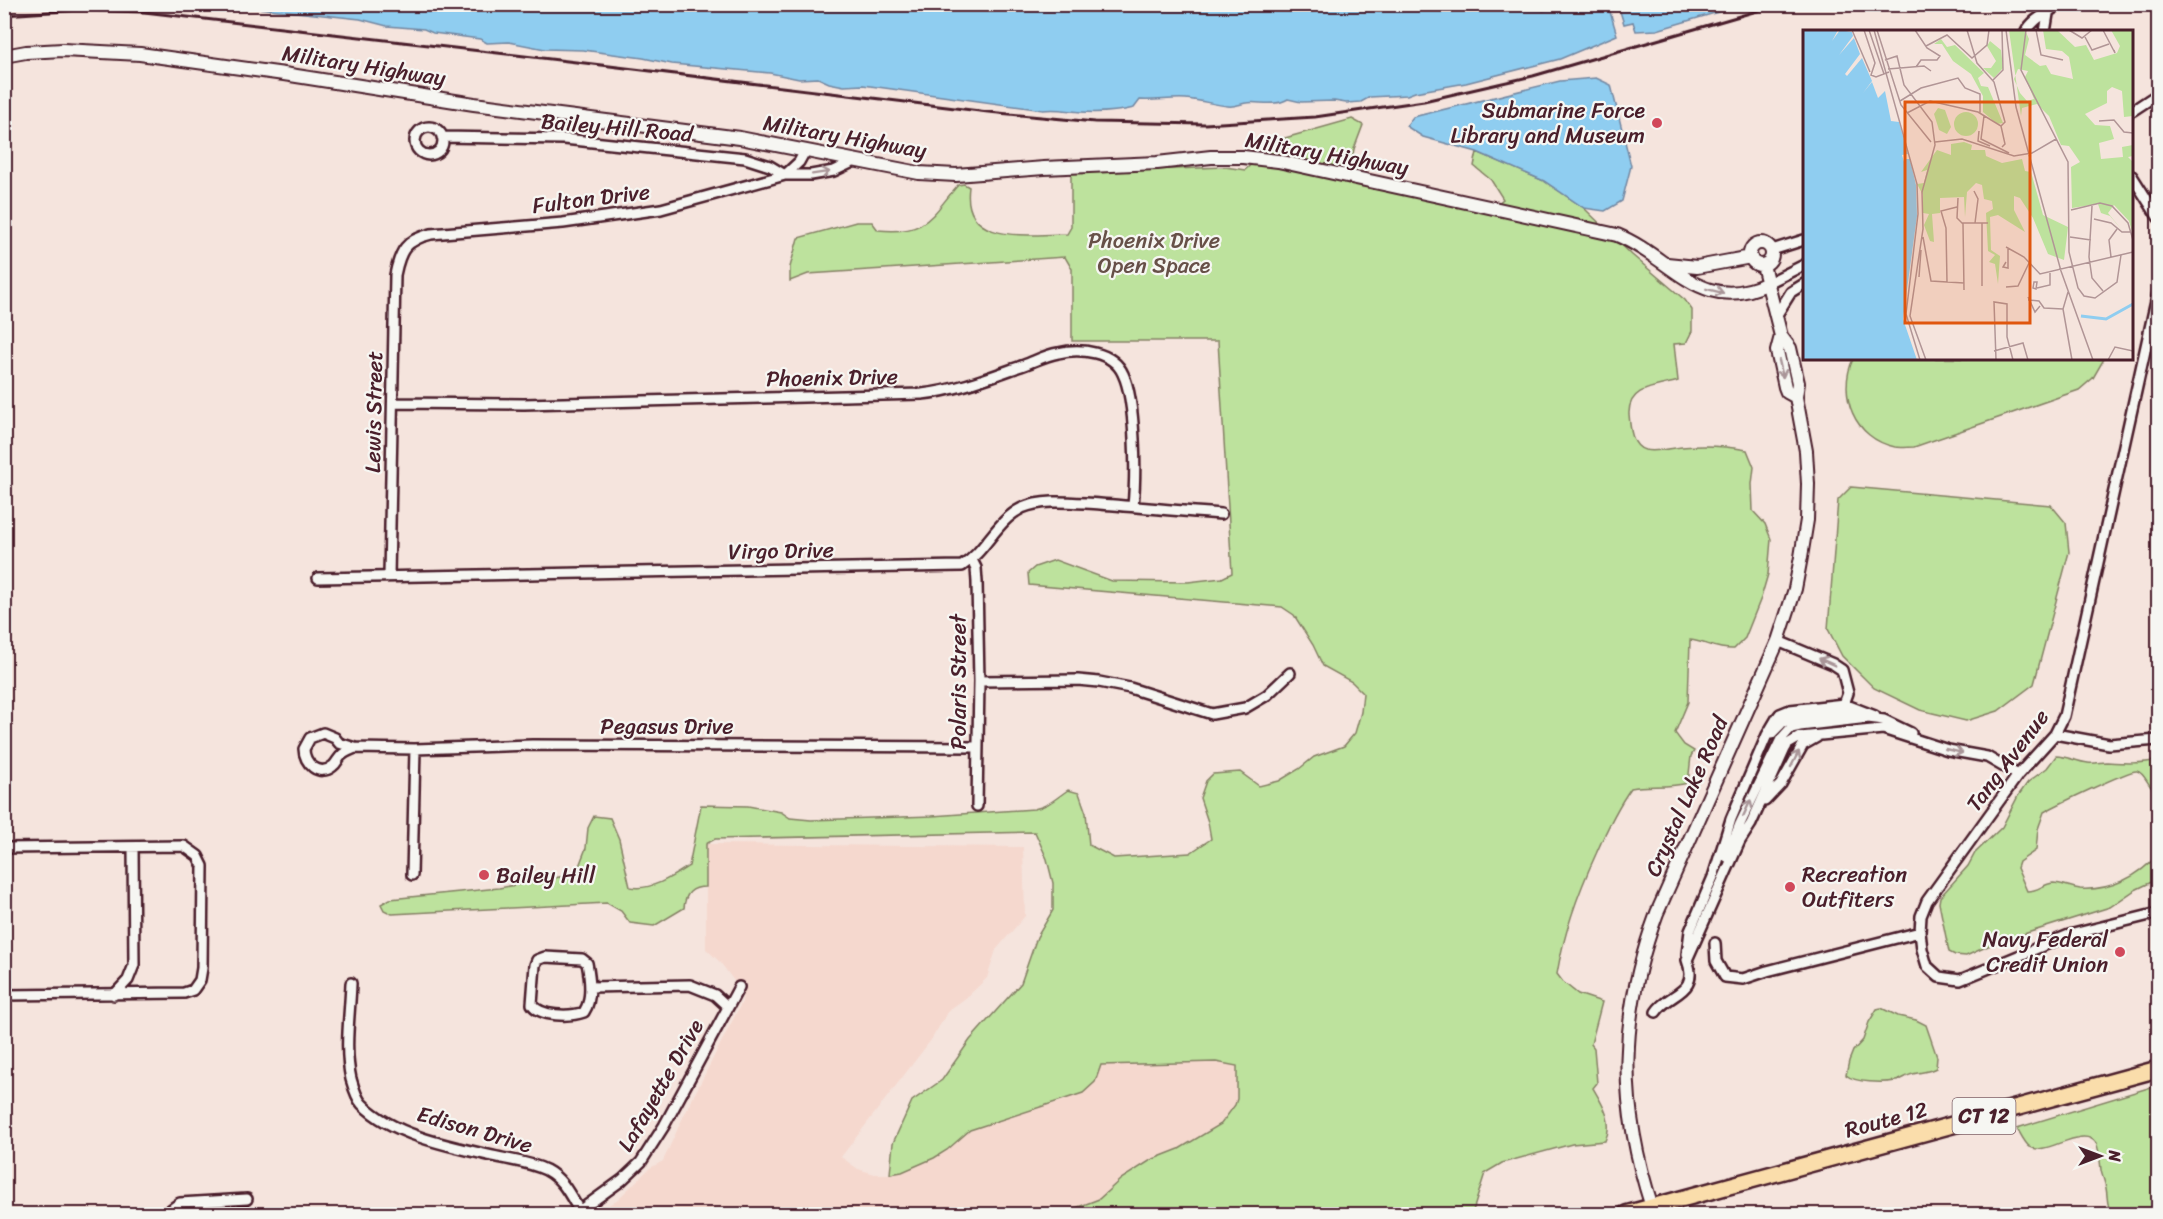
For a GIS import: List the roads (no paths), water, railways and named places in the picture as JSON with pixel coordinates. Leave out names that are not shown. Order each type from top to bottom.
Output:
[{"type":"highway","name":"Route 12","points":[[1626,1215],[1653,1211],[2158,1069]]},
{"type":"street","points":[[2027,30],[2040,17],[2048,14],[2060,4]]},
{"type":"street","points":[[2045,30],[2048,14]]},
{"type":"street","name":"Military Highway","points":[[4,56],[63,50],[140,54],[296,75],[474,104],[740,138],[919,172],[956,175],[1157,163],[1211,157],[1266,159],[1338,172],[1617,234],[1636,243],[1699,286],[1717,293],[1737,294],[1754,290],[1768,283]]},
{"type":"street","points":[[2133,110],[2158,94]]},
{"type":"street","name":"Bailey Hill Road","points":[[442,137],[564,140],[745,158],[770,166],[785,175]]},
{"type":"street","points":[[785,175],[799,162],[805,151]]},
{"type":"street","name":"Fulton Drive","points":[[403,249],[418,237],[431,234],[563,223],[661,209],[785,175],[811,175],[834,171],[855,161]]},
{"type":"street","points":[[2133,178],[2158,217]]},
{"type":"street","points":[[1772,250],[1803,240]]},
{"type":"street","points":[[1759,243],[1767,244],[1772,250],[1771,259],[1763,265],[1757,264],[1751,257],[1752,248],[1759,243]]},
{"type":"street","name":"Lewis Street","points":[[389,576],[395,275],[398,259],[403,249]]},
{"type":"street","name":"Military Highway","points":[[1667,264],[1697,267],[1751,257]]},
{"type":"street","name":"Crystal Lake Road","points":[[1653,1211],[1636,1146],[1628,1096],[1627,1056],[1634,989],[1643,951],[1657,913],[1778,641],[1795,590],[1807,520],[1806,451],[1796,397],[1798,383],[1790,348],[1781,336],[1763,265]]},
{"type":"street","points":[[1768,283],[1803,266]]},
{"type":"street","points":[[1776,316],[1791,292],[1803,285]]},
{"type":"street","name":"Tang Avenue","points":[[1920,932],[1921,916],[1927,902],[2018,775],[2055,734],[2064,716],[2158,292]]},
{"type":"street","name":"Phoenix Drive","points":[[393,403],[524,404],[922,394],[948,391],[1056,353],[1091,352],[1110,360],[1123,373],[1132,413],[1135,484],[1133,506]]},
{"type":"street","points":[[972,560],[1009,516],[1023,507],[1072,502],[1221,514]]},
{"type":"street","name":"Virgo Drive","points":[[318,578],[962,566],[972,560]]},
{"type":"street","name":"Polaris Street","points":[[972,560],[976,568],[977,806]]},
{"type":"street","points":[[1778,641],[1842,670],[1848,693],[1844,704]]},
{"type":"street","points":[[978,681],[1078,680],[1099,682],[1130,688],[1212,714],[1245,708],[1267,694],[1290,673]]},
{"type":"street","points":[[1656,1012],[1664,1002],[1680,994],[1684,988],[1690,973],[1687,960],[1690,931],[1713,877],[1731,819],[1773,722],[1780,714],[1790,710],[1844,704],[1884,720],[1935,746]]},
{"type":"street","points":[[1760,751],[1782,723],[1793,718],[1865,712]]},
{"type":"street","points":[[1687,960],[1694,936],[1736,832],[1781,739],[1787,732],[1800,726],[1868,718],[1884,720]]},
{"type":"street","points":[[1687,960],[1740,841],[1751,824],[1788,744],[1800,736],[1883,729],[1935,746],[1987,757],[2018,775]]},
{"type":"street","name":"Pegasus Drive","points":[[355,748],[340,755],[334,766],[322,770],[310,766],[304,755],[304,748],[310,738],[323,733],[339,743],[355,748],[414,749],[532,745],[978,747]]},
{"type":"street","points":[[2055,734],[2109,744],[2158,740]]},
{"type":"street","points":[[412,875],[414,749]]},
{"type":"street","points":[[4,848],[184,846],[198,856],[203,866],[202,968],[200,980],[193,990],[184,993],[114,995],[4,995]]},
{"type":"street","points":[[114,995],[128,980],[134,965],[133,847]]},
{"type":"street","points":[[1715,943],[1716,961],[1725,977],[1743,979],[1920,932],[1927,966],[1939,977],[1960,980],[2069,935],[2158,913]]},
{"type":"street","points":[[540,958],[582,959],[587,963],[590,987],[586,1008],[578,1014],[543,1013],[532,1004],[535,966],[540,958]]},
{"type":"street","name":"Edison Drive","points":[[351,983],[347,1050],[351,1080],[361,1103],[381,1118],[410,1133],[546,1170],[562,1182],[577,1213]]},
{"type":"street","points":[[590,987],[690,985],[715,995],[727,1006]]},
{"type":"street","name":"Lafayette Drive","points":[[577,1213],[622,1180],[650,1150],[739,987]]},
{"type":"street","points":[[165,1215],[180,1203],[247,1199]]},
{"type":"street","points":[[217,1201],[217,1215]]},
{"type":"water","points":[[1541,4],[1543,11],[1566,5],[1608,5],[1617,35],[1560,59],[1466,83],[1407,95],[1370,97],[1361,102],[1301,102],[1288,99],[1278,103],[1230,106],[1186,99],[1140,100],[1134,108],[1094,112],[1043,110],[863,85],[844,86],[818,78],[799,79],[770,73],[672,64],[583,50],[545,49],[509,42],[487,43],[480,39],[433,33],[424,29],[387,26],[360,19],[231,5]]},
{"type":"water","points":[[1618,4],[1742,5],[1657,30],[1636,31],[1633,22],[1624,24]]},
{"type":"water","points":[[1596,78],[1611,85],[1631,166],[1622,201],[1605,211],[1584,208],[1544,181],[1477,152],[1423,137],[1406,126],[1413,117],[1560,81]]},
{"type":"railway","points":[[4,15],[80,10],[144,12],[988,112],[1095,122],[1205,124],[1315,117],[1424,101],[1533,76],[1781,4]]},
{"type":"place","name":"Submarine Force Library and Museum","points":[[1657,123]]},
{"type":"place","name":"Bailey Hill","points":[[484,875]]},
{"type":"place","name":"Recreation Outfiters","points":[[1790,887]]},
{"type":"place","name":"Navy Federal Credit Union","points":[[2120,952]]},
{"type":"park label","name":"Phoenix Drive Open Space","points":[[1154,252]]}]
